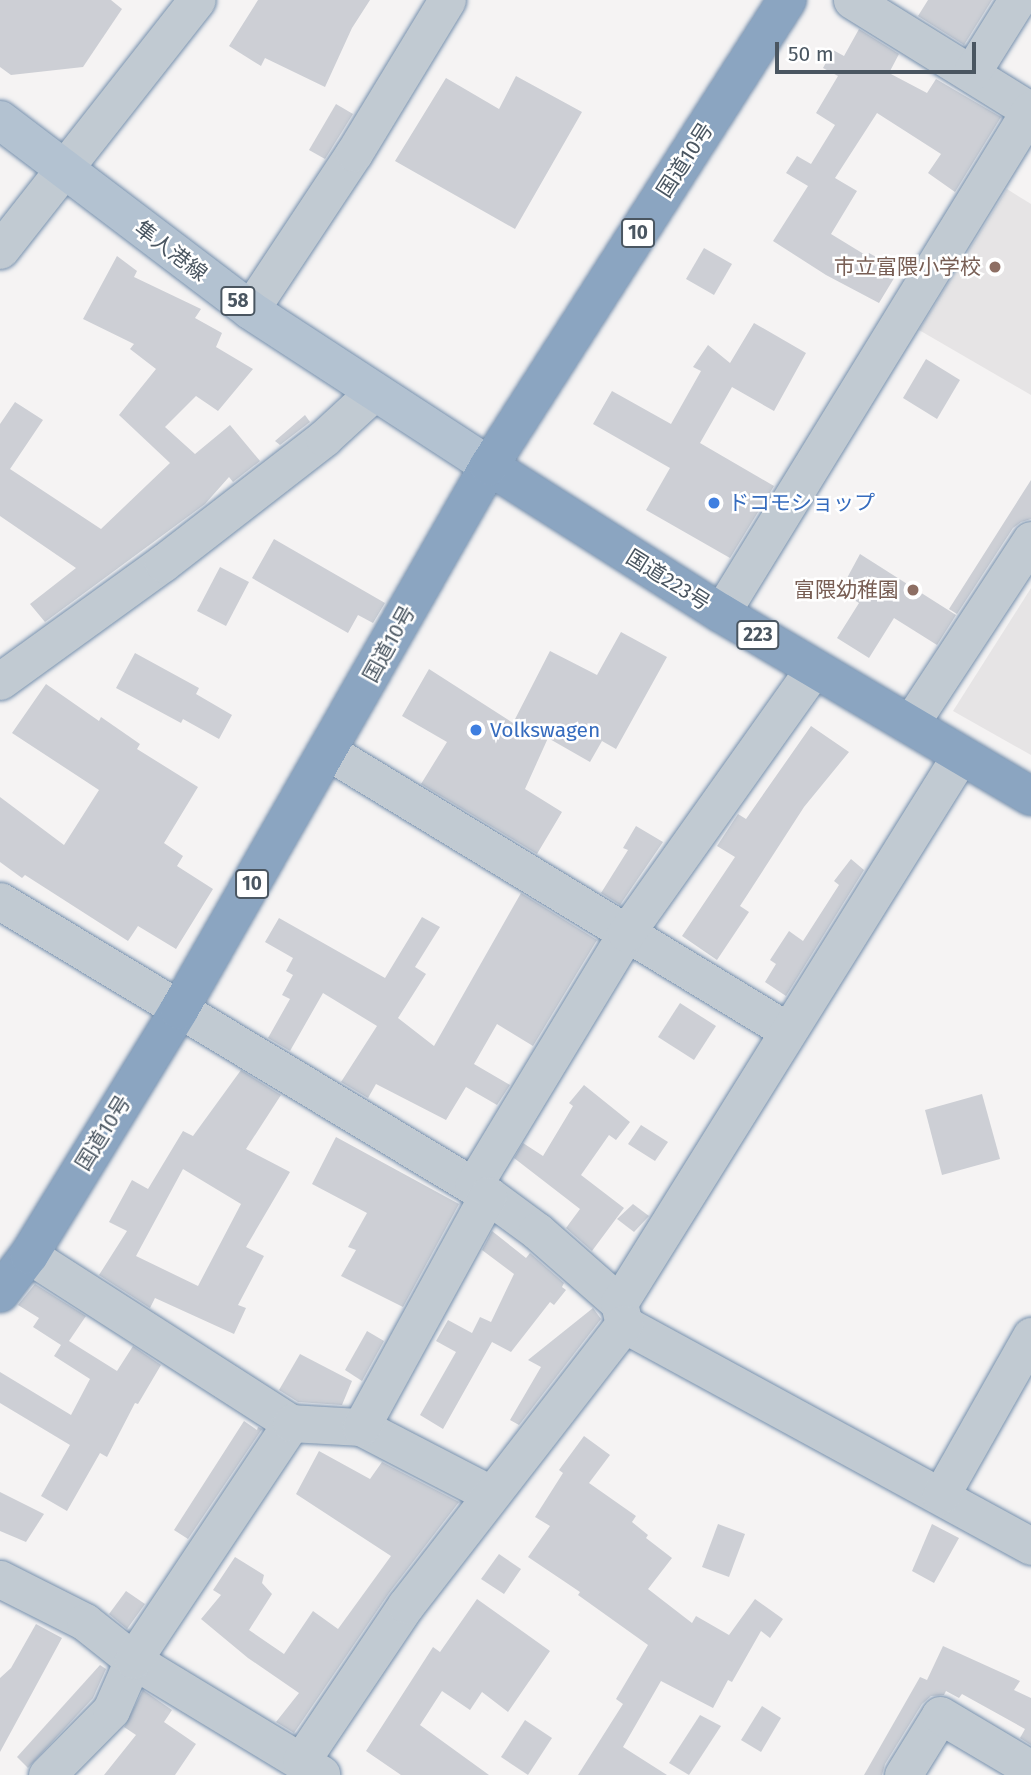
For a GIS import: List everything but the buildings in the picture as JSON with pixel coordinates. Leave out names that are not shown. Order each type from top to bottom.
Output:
[{"type":"highway","name":"国道10号","points":[[0,1293],[29,1255],[179,1010],[329,752],[489,466],[788,0]]},
{"type":"highway","name":"国道223号","points":[[489,466],[721,613],[1031,796]]},
{"type":"main road","name":"隼人港線","points":[[0,120],[250,310],[489,466]]},
{"type":"street","points":[[7,227],[64,169],[197,0]]},
{"type":"street","points":[[250,310],[354,153],[447,0]]},
{"type":"street","points":[[721,613],[1030,110],[852,0]]},
{"type":"street","points":[[972,72],[1017,0]]},
{"type":"street","points":[[0,681],[163,563],[324,438],[374,392]]},
{"type":"street","points":[[910,724],[1031,540]]},
{"type":"street","points":[[360,1427],[481,1190],[626,933],[814,668]]},
{"type":"street","points":[[329,752],[788,1031]]},
{"type":"street","points":[[0,1578],[85,1622],[133,1660],[312,1768],[405,1605],[622,1314],[788,1031],[960,756]]},
{"type":"street","points":[[0,901],[481,1190],[537,1231],[622,1314],[1031,1546]]},
{"type":"street","points":[[29,1255],[292,1423],[360,1427],[490,1494]]},
{"type":"street","points":[[940,1495],[1031,1336]]},
{"type":"street","points":[[47,1775],[111,1710],[133,1660],[292,1423]]},
{"type":"street","points":[[903,1775],[940,1715],[1031,1769]]},
{"type":"shaded area","name":"市立富隈小学校","points":[[1007,189],[1031,204],[1031,395],[919,330]]},
{"type":"shaded area","points":[[1031,588],[1031,755],[953,711]]},
{"type":"place","name":"市立富隈小学校","points":[[995,267]]},
{"type":"place","name":"ドコモショップ","points":[[714,503]]},
{"type":"place","name":"富隈幼稚園","points":[[913,590]]},
{"type":"place","name":"Volkswagen","points":[[476,730]]}]
